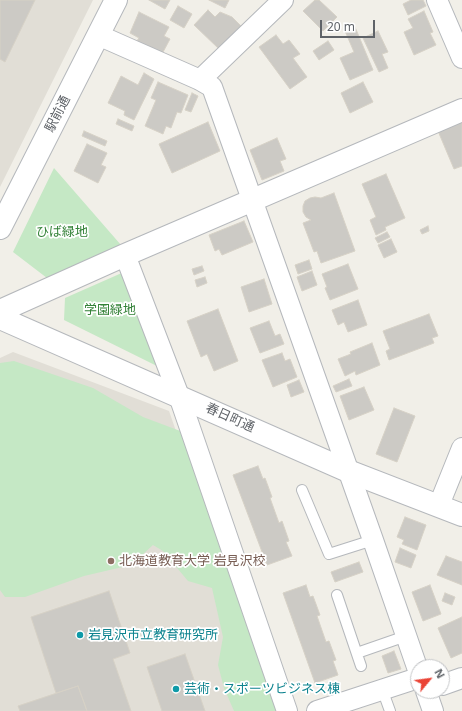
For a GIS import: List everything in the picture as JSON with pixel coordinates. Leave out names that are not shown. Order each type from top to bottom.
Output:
[{"type":"street","name":"駅前通","points":[[0,228],[116,0]]},
{"type":"street","points":[[200,80],[283,0]]},
{"type":"street","points":[[437,0],[462,58]]},
{"type":"street","points":[[98,35],[200,80],[212,87],[414,659]]},
{"type":"street","points":[[0,311],[125,255],[462,110]]},
{"type":"street","points":[[125,255],[179,396],[288,711]]},
{"type":"street","name":"春日町通","points":[[0,318],[348,471],[462,515]]},
{"type":"street","points":[[439,505],[462,448]]},
{"type":"street","points":[[450,682],[462,678]]},
{"type":"street","points":[[317,711],[410,680]]},
{"type":"street","points":[[429,699],[433,711]]},
{"type":"lane","points":[[302,490],[329,554],[373,540]]},
{"type":"lane","points":[[337,595],[361,666]]},
{"type":"lane","points":[[357,653],[406,636]]},
{"type":"lane","points":[[382,689],[390,711]]},
{"type":"shaded area","points":[[0,0],[93,0],[0,187]]},
{"type":"shaded area","name":"北海道教育大学 岩見沢校","points":[[13,352],[169,411],[274,711],[0,711],[0,358]]},
{"type":"green space","name":"ひば緑地","points":[[54,168],[121,245],[47,278],[13,252]]},
{"type":"green space","name":"学園緑地","points":[[124,272],[165,370],[64,320],[65,298]]},
{"type":"green space","points":[[14,361],[93,388],[143,417],[183,432],[277,705],[276,711],[234,711],[224,688],[218,665],[223,637],[212,588],[188,581],[163,551],[153,545],[131,565],[84,576],[25,597],[5,597],[0,590],[0,363]]},
{"type":"building","points":[[0,0],[35,0],[5,62],[0,59]]},
{"type":"building","points":[[149,0],[170,0],[165,9]]},
{"type":"building","points":[[209,0],[229,0],[225,8]]},
{"type":"building","points":[[315,0],[319,0],[337,17],[323,31],[303,11]]},
{"type":"building","points":[[411,0],[423,0],[426,6],[408,15],[403,4]]},
{"type":"building","points":[[178,6],[192,14],[184,28],[170,20]]},
{"type":"building","points":[[208,10],[215,17],[220,12],[232,17],[241,26],[219,49],[194,25]]},
{"type":"building","points":[[424,11],[433,32],[430,33],[436,45],[414,55],[404,32],[413,28],[408,19]]},
{"type":"building","points":[[139,12],[169,27],[164,36],[170,39],[162,54],[136,42],[139,38],[130,33]]},
{"type":"building","points":[[355,27],[373,70],[350,80],[340,58],[354,52],[345,31]]},
{"type":"building","points":[[378,31],[388,52],[382,54],[388,68],[379,72],[363,38]]},
{"type":"building","points":[[276,35],[283,44],[289,40],[300,54],[293,58],[307,77],[290,89],[259,47]]},
{"type":"building","points":[[328,41],[334,50],[319,60],[313,51]]},
{"type":"building","points":[[144,73],[154,79],[134,120],[124,115],[125,111],[108,103],[121,76],[138,85]]},
{"type":"building","points":[[158,82],[188,95],[181,113],[177,112],[171,128],[166,126],[163,134],[145,126],[156,100],[151,98]]},
{"type":"building","points":[[363,82],[373,102],[350,113],[341,93]]},
{"type":"building","points":[[192,93],[198,96],[191,112],[185,110]]},
{"type":"building","points":[[118,119],[134,126],[132,131],[116,124]]},
{"type":"building","points":[[462,121],[462,166],[454,169],[438,131]]},
{"type":"building","points":[[208,122],[220,151],[172,173],[159,144]]},
{"type":"building","points":[[84,131],[107,141],[105,146],[82,136]]},
{"type":"building","points":[[277,138],[286,159],[280,161],[284,171],[262,180],[250,150]]},
{"type":"building","points":[[87,144],[107,153],[101,165],[106,167],[98,183],[74,171]]},
{"type":"building","points":[[386,174],[405,218],[385,227],[386,230],[376,235],[370,220],[376,217],[362,184]]},
{"type":"building","points":[[334,193],[355,251],[321,263],[317,251],[314,252],[303,223],[311,220],[306,217],[303,212],[303,206],[305,201],[310,198],[321,198]]},
{"type":"building","points":[[244,221],[253,242],[222,255],[219,249],[215,251],[209,235]]},
{"type":"building","points":[[428,226],[429,231],[422,234],[420,230]]},
{"type":"building","points":[[387,232],[390,237],[378,243],[375,238]]},
{"type":"building","points":[[391,239],[397,252],[384,258],[378,245]]},
{"type":"building","points":[[309,260],[312,269],[298,274],[295,265]]},
{"type":"building","points":[[348,264],[358,289],[330,300],[325,288],[327,287],[322,274]]},
{"type":"building","points":[[202,266],[204,271],[194,275],[192,269]]},
{"type":"building","points":[[312,271],[317,285],[302,291],[297,277]]},
{"type":"building","points":[[205,277],[207,283],[197,287],[195,280]]},
{"type":"building","points":[[264,279],[272,304],[249,312],[241,287]]},
{"type":"building","points":[[358,300],[367,325],[348,332],[344,322],[338,325],[332,310]]},
{"type":"building","points":[[218,309],[238,361],[214,371],[207,354],[201,357],[187,321]]},
{"type":"building","points":[[429,314],[438,336],[432,338],[434,343],[389,360],[386,351],[390,349],[383,331]]},
{"type":"building","points":[[269,321],[275,336],[280,334],[284,344],[260,353],[250,328]]},
{"type":"building","points":[[372,343],[380,365],[356,375],[355,371],[345,376],[338,359],[351,354],[350,352]]},
{"type":"building","points":[[282,353],[285,361],[290,359],[297,377],[273,387],[262,360]]},
{"type":"building","points":[[349,379],[352,386],[336,392],[333,386]]},
{"type":"building","points":[[299,380],[304,392],[291,397],[287,385]]},
{"type":"building","points":[[364,387],[374,410],[349,420],[340,396]]},
{"type":"building","points":[[394,408],[415,416],[397,462],[376,454]]},
{"type":"building","points":[[258,466],[263,479],[265,478],[272,497],[270,498],[279,523],[282,521],[289,541],[286,542],[292,556],[267,565],[233,475]]},
{"type":"building","points":[[405,517],[426,525],[417,550],[402,544],[404,540],[397,537]]},
{"type":"building","points":[[400,548],[416,555],[411,568],[395,562]]},
{"type":"building","points":[[446,556],[462,562],[462,585],[437,575]]},
{"type":"building","points":[[359,562],[363,572],[335,582],[331,572]]},
{"type":"building","points":[[306,585],[310,597],[313,596],[320,615],[317,616],[326,642],[329,641],[336,660],[333,661],[338,675],[315,683],[283,593]]},
{"type":"building","points":[[430,585],[441,614],[423,621],[412,592]]},
{"type":"building","name":"岩見沢市立教育研究所","points":[[109,591],[130,653],[113,659],[131,711],[87,711],[78,686],[56,693],[31,617]]},
{"type":"building","points":[[445,593],[455,597],[452,605],[442,601]]},
{"type":"building","points":[[462,617],[462,653],[451,658],[438,628]]},
{"type":"building","points":[[394,651],[401,669],[388,673],[382,656]]},
{"type":"building","name":"芸術・スポーツビジネス棟","points":[[185,654],[205,711],[162,711],[147,667]]},
{"type":"building","points":[[78,686],[87,711],[20,711],[18,706]]},
{"type":"place","name":"北海道教育大学 岩見沢校","points":[[111,561]]},
{"type":"place","name":"岩見沢市立教育研究所","points":[[80,635]]},
{"type":"place","name":"芸術・スポーツビジネス棟","points":[[176,689]]}]
